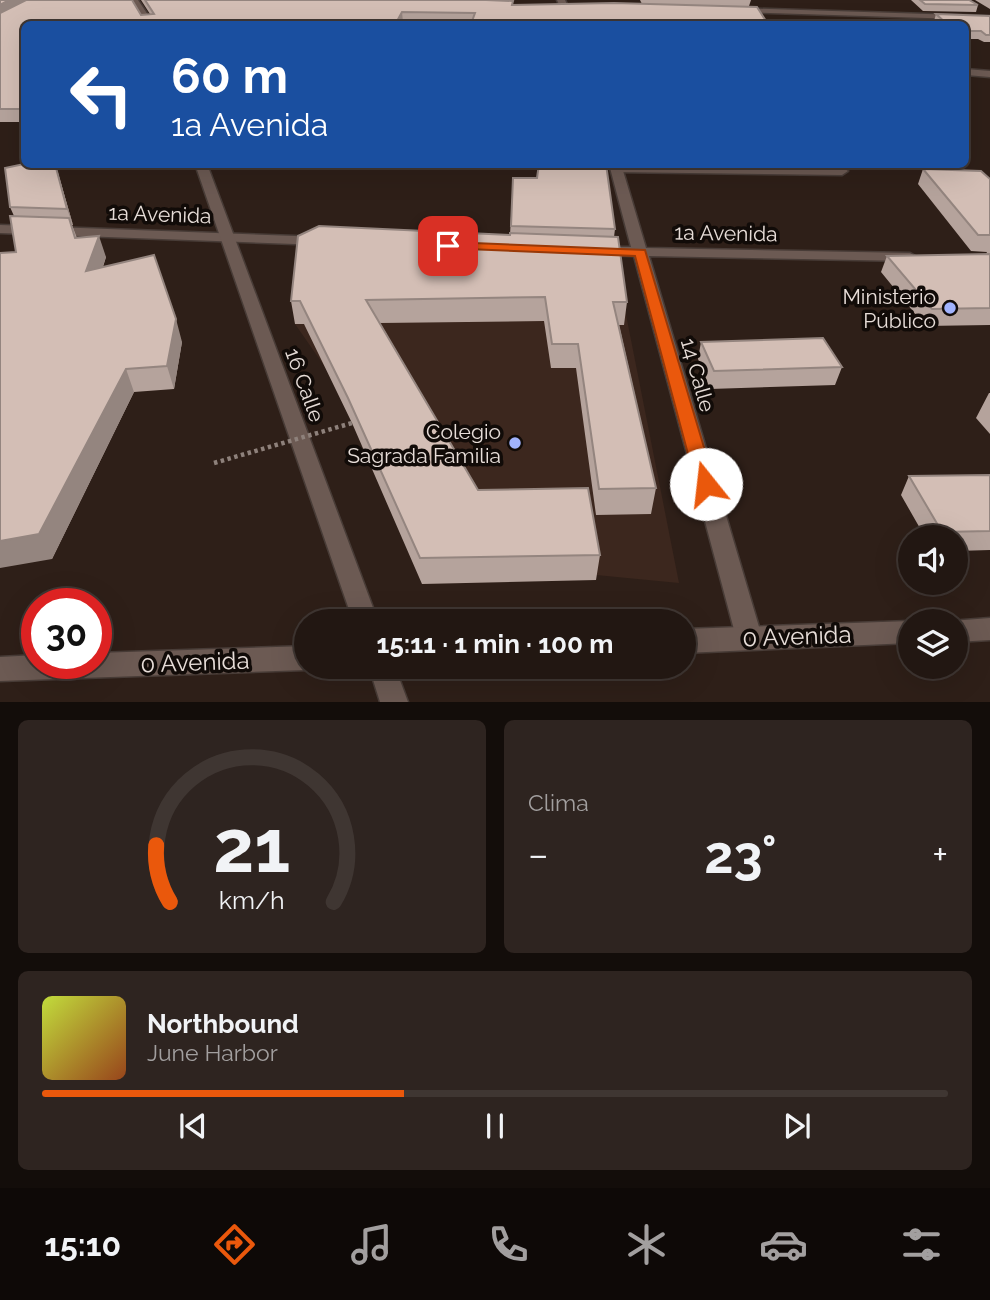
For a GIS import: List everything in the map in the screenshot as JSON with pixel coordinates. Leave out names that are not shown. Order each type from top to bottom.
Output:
[{"type":"street","points":[[134,0],[148,21]]},
{"type":"street","points":[[562,3],[571,21]]},
{"type":"street","points":[[549,6],[562,3],[576,7]]},
{"type":"street","points":[[848,6],[858,13]]},
{"type":"street","points":[[724,10],[990,17]]},
{"type":"street","points":[[982,10],[990,17]]},
{"type":"street","points":[[969,72],[990,74]]},
{"type":"street","name":"16 Calle","points":[[202,168],[362,609]]},
{"type":"street","name":"14 Calle","points":[[616,168],[749,638]]},
{"type":"street","points":[[672,168],[842,171]]},
{"type":"street","name":"1a Avenida","points":[[0,229],[337,242]]},
{"type":"street","name":"1a Avenida","points":[[585,250],[920,257]]},
{"type":"street","points":[[968,630],[990,629]]},
{"type":"street","name":"0 Avenida","points":[[696,640],[898,632]]},
{"type":"street","name":"0 Avenida","points":[[0,670],[294,658]]},
{"type":"street","points":[[386,679],[394,702]]},
{"type":"path","points":[[214,463],[352,423]]},
{"type":"shaded area","name":"Colegio Sagrada Familia","points":[[302,258],[616,264],[679,583],[461,562],[295,324]]},
{"type":"building","points":[[26,0],[132,0],[141,15],[154,14],[145,0],[486,0],[513,1],[512,5],[614,3],[757,7],[766,21],[472,21],[475,13],[402,12],[397,21],[21,21],[21,108],[0,109],[0,13]]},
{"type":"building","points":[[920,0],[969,0],[978,5],[925,4]]},
{"type":"building","points":[[936,14],[990,16],[990,35],[981,31],[969,31],[969,21],[944,21]]},
{"type":"building","points":[[21,165],[21,168],[56,168],[67,209],[10,207],[5,168]]},
{"type":"building","points":[[538,168],[607,168],[615,229],[511,226],[513,178],[537,178]]},
{"type":"building","points":[[923,169],[981,171],[990,179],[990,235],[978,235]]},
{"type":"building","points":[[10,216],[69,218],[75,238],[99,236],[86,271],[154,255],[176,319],[167,366],[126,369],[39,534],[0,541],[0,253],[16,252]]},
{"type":"building","points":[[319,226],[618,237],[627,302],[613,302],[656,488],[599,489],[578,344],[552,344],[545,297],[366,300],[478,490],[588,488],[600,555],[420,558],[348,398],[300,301],[291,301],[298,236]]},
{"type":"building","points":[[990,254],[990,308],[932,309],[887,256]]},
{"type":"building","points":[[823,338],[842,367],[714,371],[701,342]]},
{"type":"building","points":[[990,475],[990,531],[968,531],[968,525],[938,525],[909,476]]},
{"type":"place","name":"Ministerio Público","points":[[950,308]]},
{"type":"place","name":"Colegio Sagrada Familia","points":[[515,443]]},
{"type":"route","points":[[448,246],[640,253],[706,484]]}]
